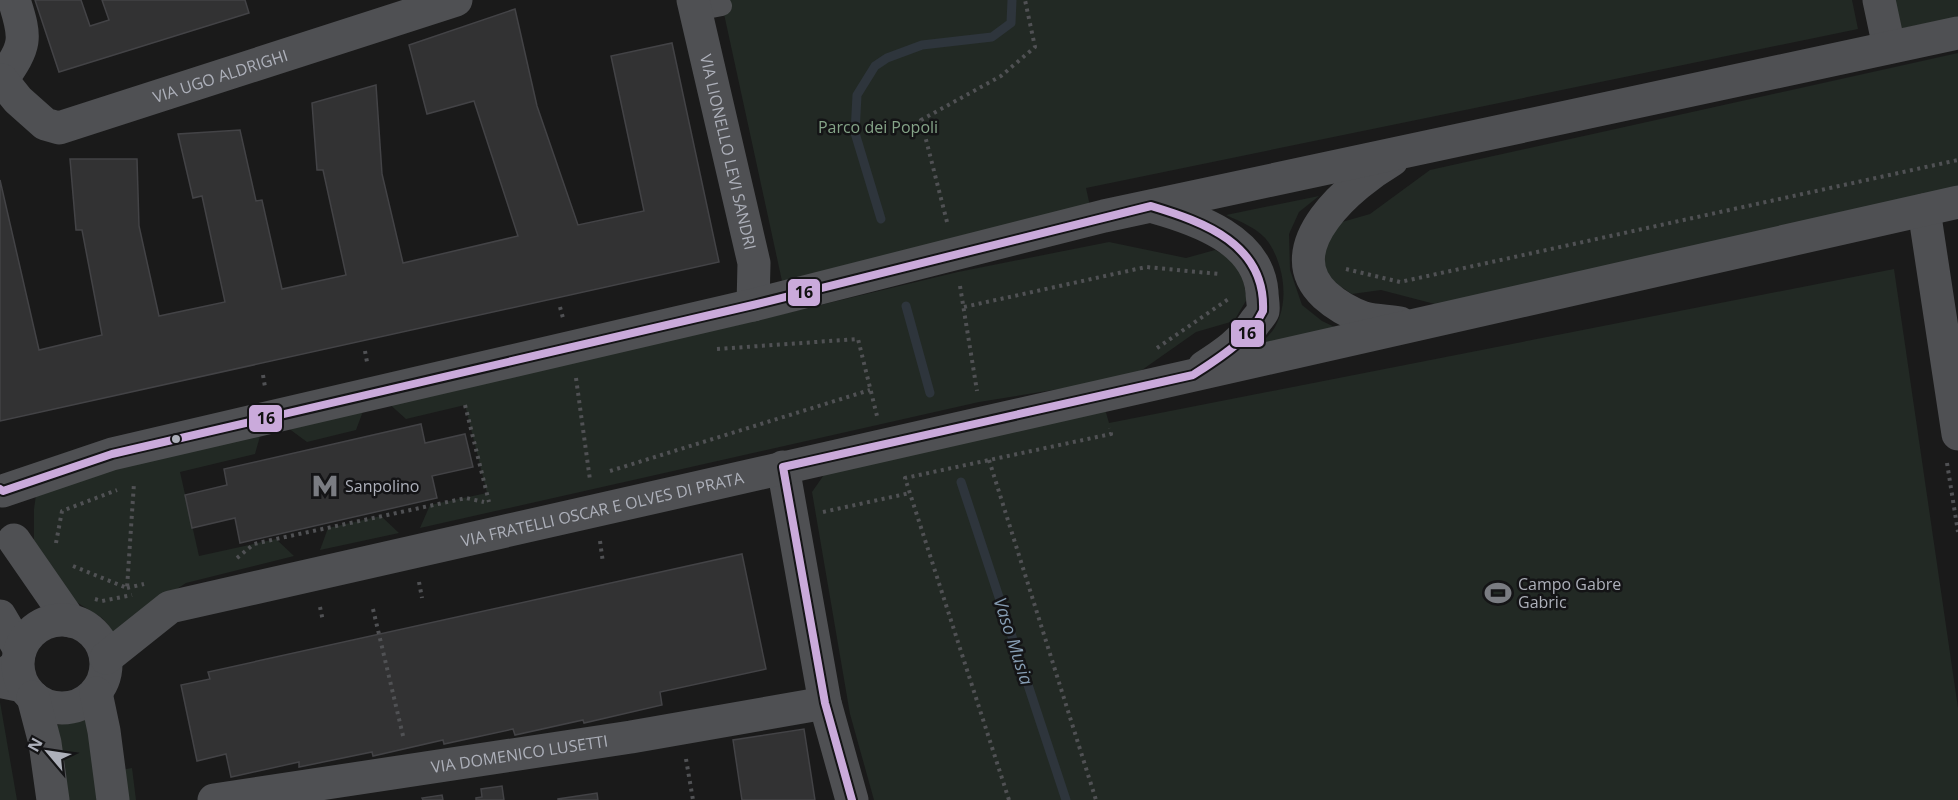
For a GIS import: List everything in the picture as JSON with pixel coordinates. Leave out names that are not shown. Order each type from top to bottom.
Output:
[{"type":"street","points":[[1,81],[22,46],[23,29],[14,0]]},
{"type":"street","name":"VIA UGO ALDRIGHI","points":[[1,81],[45,124],[59,128],[456,0]]},
{"type":"street","points":[[1879,0],[1889,47]]},
{"type":"street","name":"VIA LIONELLO LEVI SANDRI","points":[[704,6],[754,263],[753,305]]},
{"type":"street","points":[[70,621],[50,573],[7,549],[18,527],[17,514],[12,501],[2,490],[112,454],[753,305],[1151,206],[1958,33]]},
{"type":"street","points":[[1406,151],[1374,171],[1337,202],[1311,240],[1308,266],[1316,286],[1333,303],[1364,318],[1414,325]]},
{"type":"street","name":"VIA FRATELLI OSCAR E OLVES DI PRATA","points":[[106,658],[170,607],[1958,202]]},
{"type":"street","points":[[1151,206],[1192,218],[1222,235],[1246,253],[1261,278],[1263,311],[1248,333],[1232,349],[1192,375]]},
{"type":"street","points":[[1924,210],[1952,443]]},
{"type":"street","points":[[783,467],[825,702],[852,800]]},
{"type":"street","points":[[0,616],[18,669],[21,693],[45,743],[53,800]]},
{"type":"street","points":[[13,658],[32,631],[56,620],[83,625],[102,645],[106,658],[106,670],[96,693],[70,708],[55,708],[21,693]]},
{"type":"street","points":[[96,693],[104,731],[113,800]]},
{"type":"street","name":"VIA DOMENICO LUSETTI","points":[[214,800],[681,728],[825,702]]},
{"type":"path","points":[[1025,0],[1035,47],[1001,75],[921,120],[955,254],[989,460],[1096,800]]},
{"type":"path","points":[[1308,266],[1322,263],[1400,282],[1958,160]]},
{"type":"path","points":[[964,307],[1146,267],[1261,278]]},
{"type":"path","points":[[560,307],[570,348],[603,563]]},
{"type":"path","points":[[716,349],[858,339],[879,424]]},
{"type":"path","points":[[579,480],[870,390]]},
{"type":"path","points":[[465,405],[489,503]]},
{"type":"path","points":[[1009,800],[905,478],[1111,434],[1109,423]]},
{"type":"path","points":[[1952,443],[1958,532]]},
{"type":"path","points":[[144,481],[62,511],[50,573],[127,588],[150,582]]},
{"type":"path","points":[[127,588],[134,483]]},
{"type":"path","points":[[816,513],[910,493]]},
{"type":"path","points":[[229,564],[254,544],[466,498],[489,503],[501,500]]},
{"type":"path","points":[[373,609],[411,769]]},
{"type":"path","points":[[681,728],[693,800]]},
{"type":"green space","name":"Parco dei Popoli","points":[[721,0],[1852,0],[1858,29],[1086,188],[1090,206],[782,281]]},
{"type":"green space","points":[[1893,0],[1958,0],[1958,17],[1899,29]]},
{"type":"green space","points":[[1958,53],[1958,192],[1454,309],[1381,290],[1352,294],[1328,275],[1324,263],[1323,245],[1342,222],[1370,214],[1430,170]]},
{"type":"green space","points":[[1319,196],[1299,212],[1289,234],[1290,270],[1302,305],[1322,321],[1343,331],[1254,350],[1272,332],[1280,316],[1283,295],[1281,273],[1274,252],[1265,238],[1250,226],[1226,215]]},
{"type":"green space","points":[[1109,242],[1186,258],[1215,250],[1240,264],[1247,299],[1234,321],[1196,332],[1132,377],[979,402],[420,528],[430,505],[487,493],[465,405],[406,419],[386,401],[733,326],[958,272]]},
{"type":"green space","name":"Campo Gabre Gabric","points":[[1894,269],[1958,708],[1958,800],[874,800],[850,714],[812,492],[828,469],[1105,409],[1109,423]]},
{"type":"green space","points":[[365,406],[356,430],[307,442],[284,425]]},
{"type":"green space","points":[[262,429],[255,454],[180,472],[199,556],[276,539],[294,556],[186,583],[152,605],[117,636],[102,618],[57,590],[34,544],[36,495],[106,465]]},
{"type":"green space","points":[[381,516],[399,533],[320,550],[328,528]]},
{"type":"green space","points":[[0,702],[17,800],[0,800]]},
{"type":"green space","points":[[89,717],[100,800],[65,800],[54,726]]},
{"type":"green space","points":[[132,768],[136,800],[120,800],[116,771]]},
{"type":"building","points":[[35,0],[81,0],[90,26],[109,20],[102,0],[245,0],[249,13],[59,72]]},
{"type":"building","points":[[515,9],[537,106],[578,225],[644,211],[611,56],[672,43],[719,262],[0,421],[0,180],[39,350],[102,335],[82,230],[76,230],[70,159],[137,159],[139,226],[159,316],[225,302],[202,196],[193,198],[178,134],[240,130],[256,201],[262,200],[282,289],[346,275],[323,170],[317,170],[312,103],[376,85],[382,174],[403,263],[518,236],[474,101],[427,114],[409,45]]},
{"type":"building","points":[[421,424],[425,443],[465,434],[473,467],[432,476],[437,498],[240,543],[235,518],[192,528],[185,495],[227,485],[224,469]]},
{"type":"building","points":[[742,554],[766,669],[660,692],[662,705],[584,723],[583,720],[515,735],[513,729],[444,744],[443,740],[373,756],[372,752],[299,767],[299,762],[231,777],[226,754],[197,761],[181,685],[210,679],[208,672]]},
{"type":"building","points":[[804,729],[815,800],[742,800],[733,740]]},
{"type":"building","points":[[502,786],[504,800],[476,800],[482,797],[481,789]]},
{"type":"building","points":[[597,793],[598,800],[558,800],[558,799]]},
{"type":"building","points":[[442,795],[443,800],[423,800],[422,798]]},
{"type":"waterway","name":"Vaso Musia","points":[[881,219],[855,133],[857,95],[875,66],[887,58],[922,45],[992,37],[1011,23],[1012,0]]},
{"type":"waterway","name":"Vaso Musia","points":[[906,306],[930,393]]},
{"type":"waterway","name":"Vaso Musia","points":[[961,482],[1066,800]]},
{"type":"transit line","name":"16","points":[[0,489],[3,491],[112,454],[753,305],[1151,206],[1191,220],[1228,239],[1243,253],[1254,269],[1261,288],[1263,311],[1242,340],[1193,375],[783,467],[825,703],[852,800]]},
{"type":"place","name":"Sanpolino","points":[[325,486]]},
{"type":"place","name":"Campo Gabre Gabric","points":[[1498,593]]}]
